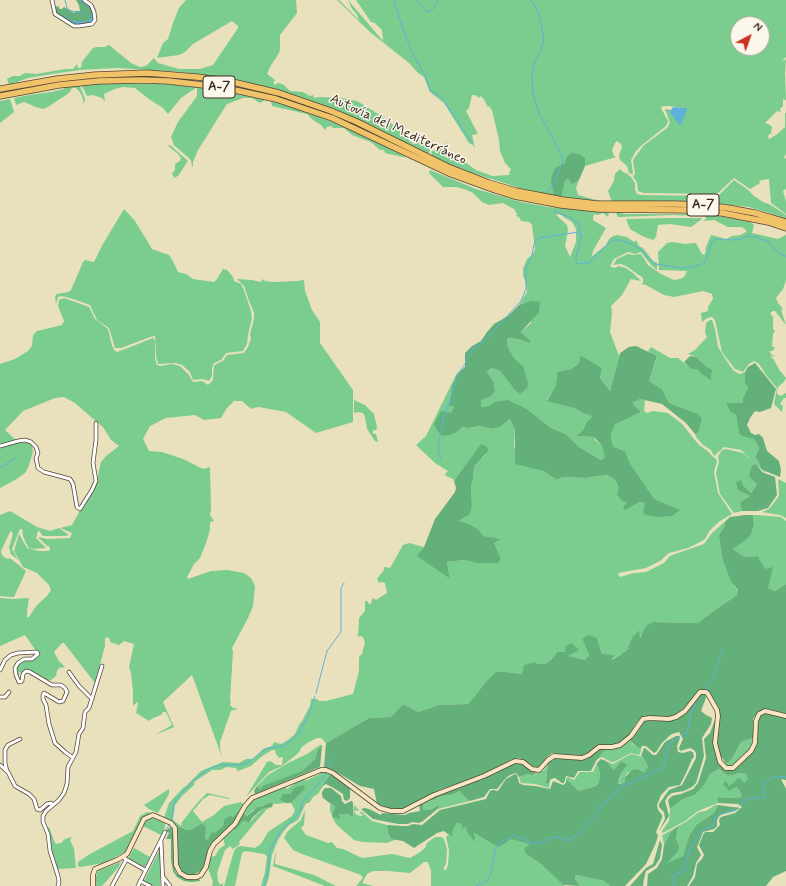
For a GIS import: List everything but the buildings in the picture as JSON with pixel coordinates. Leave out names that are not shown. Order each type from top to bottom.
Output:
[{"type":"highway","name":"Autovía del Mediterráneo","points":[[0,89],[57,79],[96,75],[147,73],[228,81],[279,93],[331,111],[357,122],[448,167],[470,176],[542,199]]},
{"type":"highway","name":"Autovía del Mediterráneo","points":[[0,96],[59,85],[99,81],[168,81],[221,87],[276,99],[332,118],[451,174],[495,190],[580,208],[704,205],[755,213],[786,222]]},
{"type":"highway","name":"Autovía del Mediterráneo","points":[[618,207],[722,213],[758,220],[786,229]]},
{"type":"street","points":[[52,0],[55,14],[74,26],[92,24],[95,20],[91,5],[84,0]]},
{"type":"street","points":[[0,446],[25,440],[31,442],[38,453],[36,458],[38,468],[44,472],[70,479],[73,484],[77,507],[80,509],[96,481],[93,463],[96,440],[96,423]]},
{"type":"street","points":[[0,670],[5,660],[12,655],[18,653],[36,652],[38,654],[32,659],[24,659],[18,662],[15,668],[16,674],[19,682],[22,681],[23,674],[26,671],[52,685],[61,685],[65,688],[67,692],[63,701],[59,702],[44,693],[43,695],[48,711],[49,724],[55,743],[72,757]]},
{"type":"street","points":[[58,886],[58,876],[50,851],[48,834],[43,822],[43,816],[64,793],[67,784],[68,767],[76,752],[79,734],[83,728],[85,712],[89,708],[102,666]]},
{"type":"street","points":[[69,672],[79,686],[92,699]]},
{"type":"street","points":[[0,697],[6,697],[9,692]]},
{"type":"street","points":[[112,886],[144,819],[150,815],[157,816],[170,823],[175,828],[177,869],[188,878],[197,877],[201,875],[206,867],[210,851],[214,844],[235,824],[248,802],[257,795],[317,771],[326,770],[333,773],[380,808],[392,811],[403,811],[434,795],[484,776],[515,761],[523,762],[532,769],[539,770],[554,756],[582,758],[589,755],[599,747],[612,747],[620,745],[631,736],[643,720],[650,718],[669,719],[676,717],[685,711],[697,695],[703,692],[708,694],[717,710],[718,716],[715,742],[720,762],[726,768],[733,768],[751,751],[755,743],[756,721],[759,714],[765,711],[786,716]]},
{"type":"street","points":[[20,739],[8,745],[5,750],[5,763],[14,786],[29,794],[34,799],[37,809],[40,810],[50,803],[52,806]]},
{"type":"street","points":[[0,765],[8,772]]},
{"type":"street","points":[[138,886],[165,832]]},
{"type":"street","points":[[161,840],[163,886]]},
{"type":"street","points":[[92,886],[95,869],[124,860],[145,870]]},
{"type":"street","points":[[162,876],[170,886]]},
{"type":"street","points":[[140,881],[150,886]]},
{"type":"green space","points":[[76,0],[83,0],[92,8],[93,18],[89,23],[75,25],[56,13],[55,7],[58,6],[60,9],[64,7],[74,13],[76,11],[80,11]]},
{"type":"green space","points":[[186,0],[296,0],[297,13],[280,35],[279,53],[267,74],[275,80],[273,83],[276,85],[279,83],[284,85],[290,91],[303,92],[310,96],[313,95],[314,98],[341,98],[357,101],[388,120],[414,144],[421,142],[424,144],[430,149],[429,154],[364,122],[331,108],[279,90],[230,79],[181,72],[117,68],[80,70],[52,74],[28,78],[9,85],[7,79],[13,76],[20,76],[25,73],[36,74],[73,69],[77,64],[78,68],[81,68],[82,62],[93,48],[105,47],[109,45],[131,63],[140,67],[146,66],[154,58],[158,63],[179,69],[200,69],[213,65],[238,28],[238,26],[232,21],[193,44],[185,52],[179,55],[157,58],[163,43],[168,39],[179,8]]},
{"type":"green space","points":[[337,0],[339,0],[359,20],[348,0],[383,41],[382,30],[375,23],[371,22],[356,0],[786,0],[786,57],[782,61],[786,59],[786,100],[783,99],[783,106],[780,109],[781,112],[777,111],[765,123],[772,127],[771,134],[769,134],[768,137],[769,139],[785,127],[786,112],[786,154],[783,159],[786,158],[786,189],[783,191],[786,201],[786,214],[771,203],[769,179],[759,181],[760,183],[750,189],[734,178],[715,194],[644,193],[638,191],[637,183],[633,176],[635,174],[633,160],[643,146],[667,128],[670,123],[665,109],[672,110],[670,112],[685,108],[663,106],[661,108],[668,121],[667,124],[636,151],[631,160],[632,174],[629,173],[627,166],[620,160],[619,155],[622,147],[617,141],[612,150],[614,156],[616,157],[585,166],[585,158],[565,163],[554,196],[520,188],[453,166],[431,156],[432,151],[441,149],[448,142],[442,154],[450,154],[476,170],[492,176],[510,175],[509,173],[511,169],[505,163],[500,151],[492,110],[489,106],[488,107],[483,98],[472,95],[469,108],[466,111],[478,134],[472,135],[475,149],[473,145],[469,143],[444,103],[430,92],[424,77],[370,32]]},
{"type":"green space","points":[[133,82],[136,84],[164,84],[190,86],[216,89],[267,99],[260,103],[252,98],[243,98],[227,104],[198,150],[192,167],[191,160],[174,145],[171,137],[178,122],[197,96],[197,87],[181,98],[168,114],[163,108],[135,88],[123,87],[104,94],[105,102],[102,98],[93,95],[87,96],[82,86]]},
{"type":"green space","points":[[80,86],[85,99],[84,104],[82,96],[76,88],[72,88],[69,93],[43,109],[24,102],[16,105],[14,98],[51,92],[64,89],[64,87]]},
{"type":"green space","points":[[10,99],[14,112],[0,123],[0,101]]},
{"type":"green space","points":[[271,101],[302,110],[339,125],[386,146],[407,158],[385,153],[384,150],[380,150],[371,142],[352,135],[344,128],[333,128],[331,126],[327,127],[325,130],[307,114],[272,106]]},
{"type":"green space","points":[[170,145],[188,161],[178,176],[171,179],[174,177],[172,174],[175,170],[175,164],[180,161],[181,158],[168,146]]},
{"type":"green space","points":[[571,153],[579,154],[585,158],[585,166],[579,180],[572,184],[568,179],[565,180],[560,197],[554,196],[551,181],[555,168],[565,163],[566,158]]},
{"type":"green space","points":[[620,169],[631,177],[635,183],[635,190],[637,194],[641,195],[718,196],[734,180],[754,196],[786,215],[786,218],[749,207],[714,203],[690,201],[612,202],[608,191],[614,181],[615,174]]},
{"type":"green space","points":[[430,170],[476,189],[521,202],[548,207],[609,212],[608,217],[603,213],[598,215],[594,214],[593,220],[606,228],[591,257],[606,245],[609,239],[617,235],[627,237],[634,242],[636,240],[639,246],[643,248],[653,261],[657,263],[657,270],[641,252],[635,254],[628,252],[614,259],[610,266],[614,268],[619,266],[626,268],[641,281],[631,279],[622,295],[611,306],[612,312],[610,332],[619,356],[610,391],[600,378],[602,370],[580,355],[579,363],[571,369],[557,372],[556,385],[547,400],[574,408],[592,416],[586,423],[583,430],[576,436],[594,437],[595,440],[602,446],[606,458],[601,460],[579,447],[566,434],[551,428],[527,409],[517,405],[494,402],[488,406],[481,407],[481,400],[490,397],[495,392],[494,382],[487,372],[491,368],[500,371],[514,389],[523,366],[515,359],[508,348],[507,338],[518,339],[529,343],[532,342],[521,332],[531,323],[530,301],[519,305],[527,292],[523,269],[527,259],[535,250],[532,225],[529,222],[521,221],[519,217],[516,216],[517,214],[514,209],[503,203],[489,205],[482,202],[473,193],[467,190],[456,187],[443,187],[429,173]],"holes":[[[559,214],[572,222],[576,229],[576,242],[570,257],[565,246],[568,230],[567,225],[556,215]]]},
{"type":"green space","points":[[568,179],[572,183],[579,180],[576,188],[578,195],[608,202],[560,197],[562,194],[564,180]]},
{"type":"green space","points":[[124,209],[135,221],[152,249],[169,255],[178,272],[186,274],[193,279],[214,282],[223,269],[227,270],[233,277],[234,281],[241,284],[244,290],[252,318],[247,344],[243,351],[226,353],[221,360],[214,363],[212,368],[212,376],[209,381],[202,379],[193,380],[190,372],[182,365],[176,363],[158,364],[155,336],[121,348],[115,348],[109,328],[97,320],[90,305],[62,296],[58,297],[56,304],[55,297],[57,294],[71,290],[83,262],[85,260],[94,262]]},
{"type":"green space","points":[[619,212],[624,214],[689,214],[719,216],[750,222],[754,225],[752,233],[778,239],[786,235],[786,280],[783,289],[776,298],[783,309],[781,310],[786,325],[775,311],[770,313],[773,317],[773,329],[775,331],[773,334],[772,346],[775,348],[772,351],[769,351],[775,357],[770,356],[786,378],[778,387],[777,392],[777,394],[781,396],[786,393],[786,398],[784,398],[780,404],[783,406],[782,412],[774,404],[777,388],[759,364],[754,361],[749,364],[743,372],[735,369],[722,352],[715,320],[712,317],[707,318],[702,322],[701,313],[708,311],[708,307],[713,299],[712,294],[703,291],[674,297],[664,295],[646,285],[641,284],[643,283],[643,278],[626,266],[621,264],[613,265],[617,259],[628,254],[641,254],[648,265],[661,274],[674,280],[680,279],[684,277],[687,271],[659,270],[658,252],[667,243],[696,243],[703,255],[705,254],[711,235],[726,239],[732,236],[741,235],[747,231],[742,227],[728,227],[714,220],[703,221],[706,219],[704,216],[672,215],[618,217],[616,213]]},
{"type":"green space","points":[[626,219],[702,219],[691,227],[670,224],[658,225],[656,237],[653,240],[630,229]]},
{"type":"green space","points":[[237,279],[261,282],[263,279],[265,281],[273,282],[304,280],[305,291],[312,310],[320,322],[320,343],[353,390],[353,422],[316,433],[286,412],[259,407],[251,409],[242,401],[234,401],[227,408],[221,418],[204,420],[195,415],[166,418],[150,426],[143,439],[149,451],[162,452],[183,459],[203,469],[210,467],[210,515],[214,521],[210,522],[210,530],[206,543],[200,558],[194,564],[187,577],[188,579],[211,571],[227,570],[244,573],[251,578],[255,586],[253,606],[232,648],[230,705],[237,709],[231,711],[220,742],[222,757],[192,675],[163,702],[174,727],[155,735],[172,725],[166,712],[163,712],[161,715],[149,721],[136,713],[138,703],[137,702],[133,706],[133,691],[129,667],[134,644],[124,641],[119,645],[110,642],[110,639],[107,637],[105,638],[105,646],[95,683],[64,643],[62,643],[54,652],[59,661],[65,667],[59,668],[56,673],[57,675],[51,680],[45,680],[29,670],[25,670],[22,673],[19,672],[19,680],[16,668],[19,663],[24,659],[32,660],[36,658],[39,653],[25,635],[0,646],[0,598],[29,598],[27,617],[29,617],[37,605],[51,590],[49,585],[37,573],[23,567],[14,551],[19,534],[27,548],[39,551],[49,551],[50,547],[38,537],[47,539],[70,538],[72,533],[60,528],[72,525],[97,480],[101,462],[119,446],[111,440],[103,427],[75,403],[64,397],[55,398],[23,411],[5,430],[17,441],[0,445],[0,364],[15,359],[28,351],[32,346],[33,335],[37,331],[62,325],[64,321],[58,306],[59,300],[64,298],[89,307],[95,319],[108,329],[112,346],[115,351],[117,352],[153,338],[155,341],[155,358],[157,365],[172,364],[180,366],[189,375],[193,382],[202,381],[208,385],[213,380],[214,366],[223,361],[227,355],[244,353],[251,339],[250,334],[254,313],[244,286]]},
{"type":"green space","points":[[530,301],[540,302],[539,312],[521,332],[532,342],[529,343],[518,339],[507,338],[508,348],[515,359],[523,366],[528,383],[527,388],[520,394],[514,389],[500,371],[491,368],[487,372],[494,382],[495,392],[490,397],[481,400],[481,407],[488,406],[494,402],[508,400],[527,409],[551,428],[566,434],[579,447],[601,460],[605,458],[602,446],[594,437],[576,436],[583,430],[586,423],[592,416],[574,408],[547,401],[556,385],[557,372],[571,369],[579,363],[580,355],[600,367],[602,370],[600,378],[610,391],[620,353],[629,347],[636,346],[657,356],[649,381],[662,389],[669,403],[696,413],[702,418],[698,433],[695,434],[686,423],[662,404],[640,399],[633,402],[641,412],[615,424],[611,435],[614,447],[625,451],[631,465],[654,499],[680,510],[672,516],[657,517],[645,515],[643,512],[645,503],[639,502],[625,510],[623,508],[627,502],[622,501],[617,494],[619,488],[615,480],[607,475],[585,478],[563,477],[557,480],[543,471],[515,464],[515,430],[510,419],[500,427],[493,429],[480,426],[468,428],[462,427],[455,433],[445,436],[441,435],[437,430],[434,424],[441,411],[451,413],[454,406],[449,406],[452,385],[459,372],[465,367],[465,353],[472,346],[481,341],[494,324],[508,316],[519,305]]},
{"type":"green space","points":[[712,320],[715,329],[718,347],[730,366],[734,371],[740,374],[745,372],[745,383],[748,387],[743,398],[743,404],[726,403],[730,412],[736,415],[739,432],[754,439],[759,448],[755,458],[765,471],[764,472],[741,450],[724,447],[714,456],[711,450],[703,445],[696,437],[695,434],[698,432],[696,413],[669,403],[662,389],[649,381],[657,357],[648,351],[651,347],[670,358],[678,358],[691,369],[697,368],[701,374],[712,381],[711,375],[713,370],[696,357],[688,354],[695,350],[707,337],[705,332],[706,323]]},
{"type":"green space","points":[[690,356],[696,357],[713,370],[711,375],[712,381],[701,374],[697,369],[691,369],[684,362]]},
{"type":"green space","points":[[755,363],[776,389],[771,408],[760,412],[755,411],[747,425],[751,433],[755,435],[759,434],[763,438],[767,451],[779,461],[781,470],[780,477],[761,468],[755,458],[759,448],[754,439],[742,436],[739,433],[736,415],[730,412],[726,403],[743,403],[743,398],[748,387],[745,383],[745,372],[748,367]]},
{"type":"green space","points":[[459,372],[452,385],[449,405],[455,406],[451,413],[462,427],[468,428],[480,426],[493,429],[500,427],[510,419],[515,430],[514,448],[530,467],[543,471],[557,480],[563,477],[585,478],[607,475],[615,480],[619,488],[639,502],[662,503],[654,499],[647,491],[631,465],[625,451],[614,447],[611,435],[615,423],[641,412],[634,405],[633,401],[640,399],[645,400],[644,411],[647,413],[653,411],[668,413],[682,424],[699,445],[716,459],[717,461],[714,472],[718,493],[732,514],[720,521],[710,530],[705,539],[700,542],[688,548],[669,553],[660,561],[646,568],[618,573],[620,577],[634,573],[646,572],[664,563],[672,555],[704,544],[712,533],[730,517],[725,522],[724,528],[731,582],[738,591],[737,595],[698,623],[653,622],[639,638],[639,630],[632,637],[627,650],[611,660],[602,654],[597,638],[582,639],[589,655],[585,660],[567,656],[565,652],[557,652],[551,660],[545,664],[537,664],[522,674],[505,672],[486,682],[468,704],[439,705],[418,712],[403,704],[391,717],[369,718],[326,743],[321,738],[317,738],[307,743],[296,755],[282,766],[269,772],[246,797],[267,762],[270,761],[276,765],[282,765],[283,757],[279,758],[275,750],[272,750],[261,757],[251,766],[238,771],[236,768],[226,767],[221,770],[212,770],[194,782],[195,784],[175,805],[173,820],[181,826],[182,822],[207,793],[229,799],[210,795],[203,799],[193,811],[202,822],[214,815],[224,806],[241,802],[244,805],[241,812],[233,817],[224,819],[223,826],[208,840],[205,838],[206,830],[200,824],[193,829],[188,830],[174,825],[164,818],[169,803],[201,771],[223,762],[239,763],[246,759],[253,759],[263,749],[272,746],[274,742],[281,744],[288,740],[295,734],[310,706],[311,699],[326,701],[353,694],[359,671],[359,657],[362,654],[365,642],[363,637],[358,637],[359,618],[365,611],[365,601],[367,601],[370,605],[373,598],[376,600],[387,593],[385,583],[379,583],[377,579],[384,570],[384,567],[390,568],[403,545],[409,543],[424,547],[418,556],[450,579],[447,562],[465,560],[476,563],[501,558],[494,543],[500,539],[484,536],[478,529],[467,523],[459,521],[467,516],[472,505],[471,486],[474,467],[486,454],[472,458],[454,481],[446,476],[445,474],[448,471],[435,463],[416,445],[426,436],[457,373]]},
{"type":"green space","points":[[354,399],[365,405],[374,414],[377,427],[376,430],[373,430],[373,434],[376,434],[378,442],[375,441],[367,429],[363,413],[354,413]]},
{"type":"green space","points":[[30,442],[33,452],[25,473],[0,488],[0,448],[18,443]]},
{"type":"green space","points":[[481,444],[486,446],[489,450],[474,467],[471,486],[472,505],[470,514],[459,521],[467,523],[478,529],[484,536],[501,539],[494,543],[501,558],[498,563],[476,563],[465,560],[447,562],[450,579],[417,556],[424,547],[435,519],[455,492],[456,488],[454,481]]},
{"type":"green space","points":[[726,449],[743,453],[756,464],[752,465],[757,484],[751,493],[743,485],[738,490],[750,496],[740,502],[742,511],[734,513],[720,494],[716,473],[719,461],[718,456],[722,450]]},
{"type":"green space","points":[[756,464],[762,472],[775,477],[777,495],[768,508],[758,511],[742,511],[740,502],[750,496],[738,490],[736,482],[741,480],[743,485],[751,493],[757,484],[749,476],[752,465]]},
{"type":"green space","points":[[778,479],[786,483],[786,518],[780,515],[762,512],[769,509],[779,496]]},
{"type":"green space","points":[[10,511],[37,527],[50,531],[59,528],[69,535],[43,536],[38,531],[36,538],[46,548],[33,549],[29,548],[23,536],[22,529],[20,529],[12,549],[18,560],[11,554],[9,547],[13,534],[11,531],[10,532],[1,551],[2,555],[5,558],[11,559],[26,571],[14,597],[0,596],[0,515]]},
{"type":"green space","points":[[753,515],[781,517],[786,521],[786,584],[775,591],[768,588],[764,569],[758,556],[745,557],[731,549],[745,541],[754,524]]},
{"type":"green space","points":[[753,515],[754,524],[751,534],[745,541],[732,549],[745,557],[758,556],[765,569],[773,567],[768,588],[775,591],[786,584],[786,714],[769,709],[762,710],[757,713],[753,719],[753,738],[741,742],[732,759],[726,764],[720,754],[716,740],[720,714],[709,693],[703,690],[699,691],[685,709],[674,716],[666,718],[645,717],[638,721],[628,737],[616,745],[597,747],[581,757],[552,753],[546,758],[538,769],[519,758],[511,760],[478,777],[439,790],[402,810],[383,807],[377,804],[374,789],[360,786],[340,774],[324,767],[326,743],[369,718],[391,717],[403,704],[418,712],[439,705],[468,704],[496,672],[522,674],[524,665],[536,662],[537,664],[545,664],[551,660],[557,652],[565,652],[566,646],[571,643],[579,650],[568,656],[585,660],[589,655],[582,639],[588,635],[597,638],[602,654],[614,655],[612,660],[627,650],[632,637],[639,630],[640,638],[646,626],[653,622],[698,623],[737,595],[738,590],[731,582],[723,560],[719,535],[724,528],[725,522],[730,517]]},
{"type":"green space","points":[[701,693],[705,693],[707,695],[701,711],[712,718],[711,724],[702,738],[704,756],[696,783],[684,791],[672,793],[668,796],[665,801],[669,816],[659,831],[665,819],[664,812],[659,807],[659,804],[669,790],[682,785],[696,758],[696,753],[690,748],[680,751],[679,748],[683,739],[679,732],[668,737],[654,753],[646,746],[639,748],[630,741],[645,720],[651,719],[671,721],[678,718],[689,709]]},
{"type":"green space","points":[[764,713],[786,718],[786,780],[781,779],[786,789],[786,871],[773,877],[766,886],[689,886],[695,877],[697,864],[704,855],[699,845],[705,832],[713,832],[720,825],[719,820],[721,817],[735,813],[742,807],[738,804],[718,803],[718,797],[742,797],[736,787],[729,791],[723,784],[726,781],[729,786],[735,782],[737,778],[741,779],[744,783],[748,779],[745,773],[728,776],[719,769],[710,774],[705,784],[695,795],[683,799],[670,809],[668,800],[672,796],[693,789],[698,783],[706,758],[704,739],[710,733],[715,720],[713,742],[720,764],[724,769],[729,770],[739,766],[753,752],[756,743],[757,721],[759,716]]},
{"type":"green space","points":[[679,736],[680,738],[677,746],[678,752],[683,753],[690,751],[693,752],[694,757],[680,785],[669,787],[661,795],[657,805],[662,818],[656,832],[658,836],[655,845],[646,864],[625,886],[610,886],[604,881],[576,875],[575,879],[580,886],[563,885],[541,864],[526,854],[524,849],[530,844],[511,839],[500,847],[474,833],[476,843],[467,832],[466,827],[461,829],[462,824],[457,823],[453,830],[452,837],[444,831],[437,833],[414,848],[403,841],[391,839],[388,834],[387,825],[422,825],[440,810],[486,799],[490,791],[498,791],[506,779],[515,774],[517,775],[519,783],[523,785],[550,789],[553,781],[563,785],[566,783],[566,779],[579,791],[596,786],[599,782],[600,774],[597,763],[601,759],[606,761],[614,770],[621,761],[627,765],[619,779],[618,784],[620,784],[625,782],[625,777],[632,770],[637,769],[644,772],[648,767],[641,756],[644,748],[653,755],[656,755],[665,742]]},
{"type":"green space","points":[[753,738],[751,748],[737,762],[728,767],[726,764],[732,759],[741,742]]},
{"type":"green space","points":[[630,741],[634,745],[642,746],[640,754],[638,755],[631,753],[614,762],[602,757],[598,759],[607,748],[621,747]]},
{"type":"green space","points":[[322,745],[318,749],[315,759],[302,771],[260,789],[257,786],[268,775],[307,754]]},
{"type":"green space","points":[[322,745],[320,767],[255,794],[254,791],[257,786],[260,789],[263,786],[302,771],[315,759],[318,749]]},
{"type":"green space","points":[[607,748],[596,761],[591,771],[578,771],[574,778],[566,776],[564,783],[555,778],[551,779],[548,784],[546,782],[548,763],[553,758],[584,760],[598,749]]},
{"type":"green space","points":[[631,754],[643,757],[648,767],[644,772],[637,769],[627,773],[625,782],[618,784],[625,768],[621,761],[614,770],[605,761],[613,764]]},
{"type":"green space","points":[[515,762],[523,764],[532,771],[537,772],[533,775],[527,774],[519,777],[516,773],[510,775],[497,789],[490,789],[484,797],[470,801],[459,791],[452,795],[441,796],[432,801],[431,799],[439,794]]},
{"type":"green space","points":[[548,763],[546,781],[550,779],[549,788],[535,784],[521,783],[519,777],[527,774],[533,775],[544,770]]},
{"type":"green space","points":[[597,763],[600,774],[599,782],[596,786],[579,791],[566,779],[568,777],[574,780],[580,772],[593,772]]},
{"type":"green space","points":[[719,769],[728,776],[745,773],[749,779],[744,783],[735,782],[726,789],[736,787],[742,797],[718,797],[718,803],[698,811],[685,821],[663,833],[662,831],[669,821],[670,809],[683,799],[695,795],[705,784],[710,774]]},
{"type":"green space","points":[[325,771],[332,774],[318,794],[314,796],[309,803],[306,803],[298,820],[289,825],[278,840],[272,855],[269,877],[266,886],[261,886],[267,856],[264,854],[245,851],[242,853],[235,886],[224,886],[234,851],[237,847],[241,846],[255,848],[261,844],[268,832],[292,816],[295,810],[291,803],[305,789],[280,800],[286,803],[273,804],[270,802],[252,811],[247,816],[243,813],[250,802],[285,786],[287,789],[300,780],[304,779],[305,781],[320,774],[320,772]]},
{"type":"green space","points":[[332,774],[350,789],[350,798],[347,801],[344,800],[343,794],[332,787],[326,784],[322,786]]},
{"type":"green space","points":[[304,785],[305,789],[291,803],[286,803],[280,800],[283,794],[291,794],[296,787]]},
{"type":"green space","points":[[325,788],[331,788],[341,796],[342,801],[345,804],[351,801],[353,802],[353,818],[348,814],[339,814],[341,819],[333,817],[332,814],[335,807],[323,798],[322,795]]},
{"type":"green space","points":[[169,789],[169,794],[158,813],[144,805]]},
{"type":"green space","points":[[459,791],[470,801],[438,809],[440,807],[438,805],[430,810],[423,810],[423,803],[431,799],[432,801],[441,796],[452,795]]},
{"type":"green space","points":[[271,802],[273,804],[272,807],[262,809],[252,818],[249,823],[243,821],[235,830],[232,829],[243,813],[247,816],[258,807]]},
{"type":"green space","points":[[423,803],[423,810],[430,810],[438,805],[440,807],[419,823],[412,822],[408,824],[398,824],[373,819],[361,809],[369,809],[381,815],[382,813],[405,815],[420,811],[419,805]]},
{"type":"green space","points":[[330,804],[335,807],[332,814],[341,819],[339,814],[348,814],[353,818],[354,805],[359,810],[354,812],[357,815],[363,815],[360,813],[361,811],[372,821],[387,825],[388,835],[391,839],[397,839],[387,843],[354,840],[337,825],[333,819],[330,810]]},
{"type":"green space","points":[[715,805],[718,805],[714,813],[696,825],[689,836],[683,856],[665,864],[679,845],[676,839],[678,827],[670,833],[664,845],[662,834],[663,835],[687,821],[699,812],[706,811]]},
{"type":"green space","points":[[718,805],[740,808],[720,815],[717,820],[717,826],[714,829],[703,832],[697,847],[701,855],[696,863],[693,876],[687,886],[647,886],[648,874],[657,868],[662,859],[664,845],[670,833],[678,826],[676,839],[679,845],[678,851],[667,863],[683,856],[689,836],[696,825],[714,813]]},
{"type":"green space","points":[[272,807],[267,809],[253,825],[239,842],[240,844],[233,849],[230,846],[225,850],[217,873],[218,881],[220,885],[223,883],[223,886],[212,886],[213,882],[208,868],[210,857],[215,856],[219,849],[225,845],[223,838],[243,821],[249,823],[262,809]]},
{"type":"green space","points":[[240,810],[241,812],[237,819],[209,847],[205,863],[201,871],[191,876],[183,873],[177,865],[174,825],[188,830],[193,829],[200,824],[205,825],[205,838],[208,840],[212,832],[215,833],[223,826],[224,819],[230,816],[233,817]]},
{"type":"green space","points":[[305,810],[304,825],[301,828],[306,835],[328,843],[332,842],[337,848],[343,849],[362,858],[392,854],[410,858],[425,848],[427,843],[435,837],[441,837],[444,839],[447,849],[446,864],[443,869],[446,870],[448,865],[449,850],[446,837],[448,835],[452,836],[453,830],[457,823],[462,824],[461,828],[466,827],[476,842],[474,833],[500,847],[511,839],[520,840],[531,844],[526,854],[541,864],[565,886],[431,886],[431,871],[428,862],[424,862],[410,873],[373,871],[367,874],[362,883],[373,886],[356,886],[363,878],[361,875],[293,850],[284,838],[287,832],[301,820]]},
{"type":"green space","points":[[147,812],[152,813],[142,818],[125,852],[104,863],[80,867],[78,866],[78,862],[90,854],[133,831],[140,816]]},
{"type":"green space","points":[[153,818],[165,823],[165,827],[161,835],[143,826],[147,820]]},
{"type":"green space","points":[[49,827],[55,843],[57,844],[72,837],[70,840],[74,849],[76,868],[57,869],[52,855],[47,828]]},
{"type":"green space","points":[[170,827],[174,838],[173,858],[177,874],[186,879],[199,879],[200,881],[184,881],[177,877],[173,871],[171,859],[171,839],[166,839],[169,833],[166,831]]},
{"type":"green space","points":[[660,840],[662,845],[660,858],[655,866],[646,871],[643,886],[630,886],[646,868],[653,864]]},
{"type":"green space","points":[[134,848],[150,857],[145,867],[128,859]]},
{"type":"green space","points":[[160,849],[160,886],[153,886],[144,881]]},
{"type":"green space","points":[[276,850],[275,864],[314,875],[336,886],[325,886],[273,866]]},
{"type":"green space","points":[[121,862],[118,868],[102,886],[96,886],[96,876],[98,871]]},
{"type":"green space","points":[[576,875],[604,881],[610,886],[580,886],[575,879]]},
{"type":"water","points":[[673,107],[686,108],[687,110],[680,126],[670,112]]},
{"type":"waterway","points":[[65,0],[69,10],[82,12],[86,16]]},
{"type":"waterway","points":[[81,0],[90,6],[91,9]]},
{"type":"waterway","points":[[394,0],[411,50],[425,76],[430,90],[442,98],[472,143]]},
{"type":"waterway","points":[[417,0],[427,12],[432,10],[437,4],[438,0]]},
{"type":"waterway","points":[[531,0],[539,13],[544,39],[541,50],[534,63],[532,77],[533,94],[539,113],[561,154],[563,161],[553,185],[546,193]]},
{"type":"waterway","points":[[63,17],[72,22],[85,23],[92,20],[93,14]]},
{"type":"waterway","points":[[554,211],[570,217],[579,224],[581,238],[576,257],[576,262],[578,264],[589,263],[614,240],[629,243],[642,250],[655,264],[681,268],[693,267],[702,264],[706,260],[712,242],[716,239],[733,240],[742,239],[746,236],[756,237],[769,242],[776,251],[786,256]]},
{"type":"waterway","points":[[441,460],[438,448],[443,419],[454,389],[456,377],[474,348],[485,340],[521,301],[526,289],[526,267],[532,255],[534,244],[539,238],[579,232]]},
{"type":"waterway","points":[[0,468],[17,457]]},
{"type":"waterway","points":[[316,693],[327,651],[341,632],[341,588],[344,583]]},
{"type":"waterway","points":[[705,690],[713,678],[723,649]]},
{"type":"waterway","points":[[682,735],[687,733],[695,703],[702,693]]},
{"type":"waterway","points":[[171,821],[175,800],[193,781],[208,769],[219,765],[240,765],[247,763],[266,749],[283,746],[294,738],[299,733],[309,714],[315,696]]},
{"type":"waterway","points":[[476,886],[487,881],[490,875],[496,848],[500,842],[514,835],[533,843],[540,843],[553,837],[558,837],[567,841],[574,837],[592,819],[601,805],[616,793],[620,787],[663,768],[669,745],[680,736]]},
{"type":"waterway","points":[[328,769],[332,758]]},
{"type":"waterway","points":[[264,886],[268,871],[270,850],[274,842],[283,828],[293,820],[300,811],[303,801],[327,772]]},
{"type":"waterway","points":[[740,805],[746,800],[752,798],[765,798],[763,782],[775,777],[786,777]]},
{"type":"waterway","points":[[674,886],[672,878],[673,875],[686,870],[686,862],[689,851],[702,830],[715,825],[714,819],[723,813],[735,810],[738,807]]},
{"type":"waterway","points":[[166,830],[169,825]]}]
